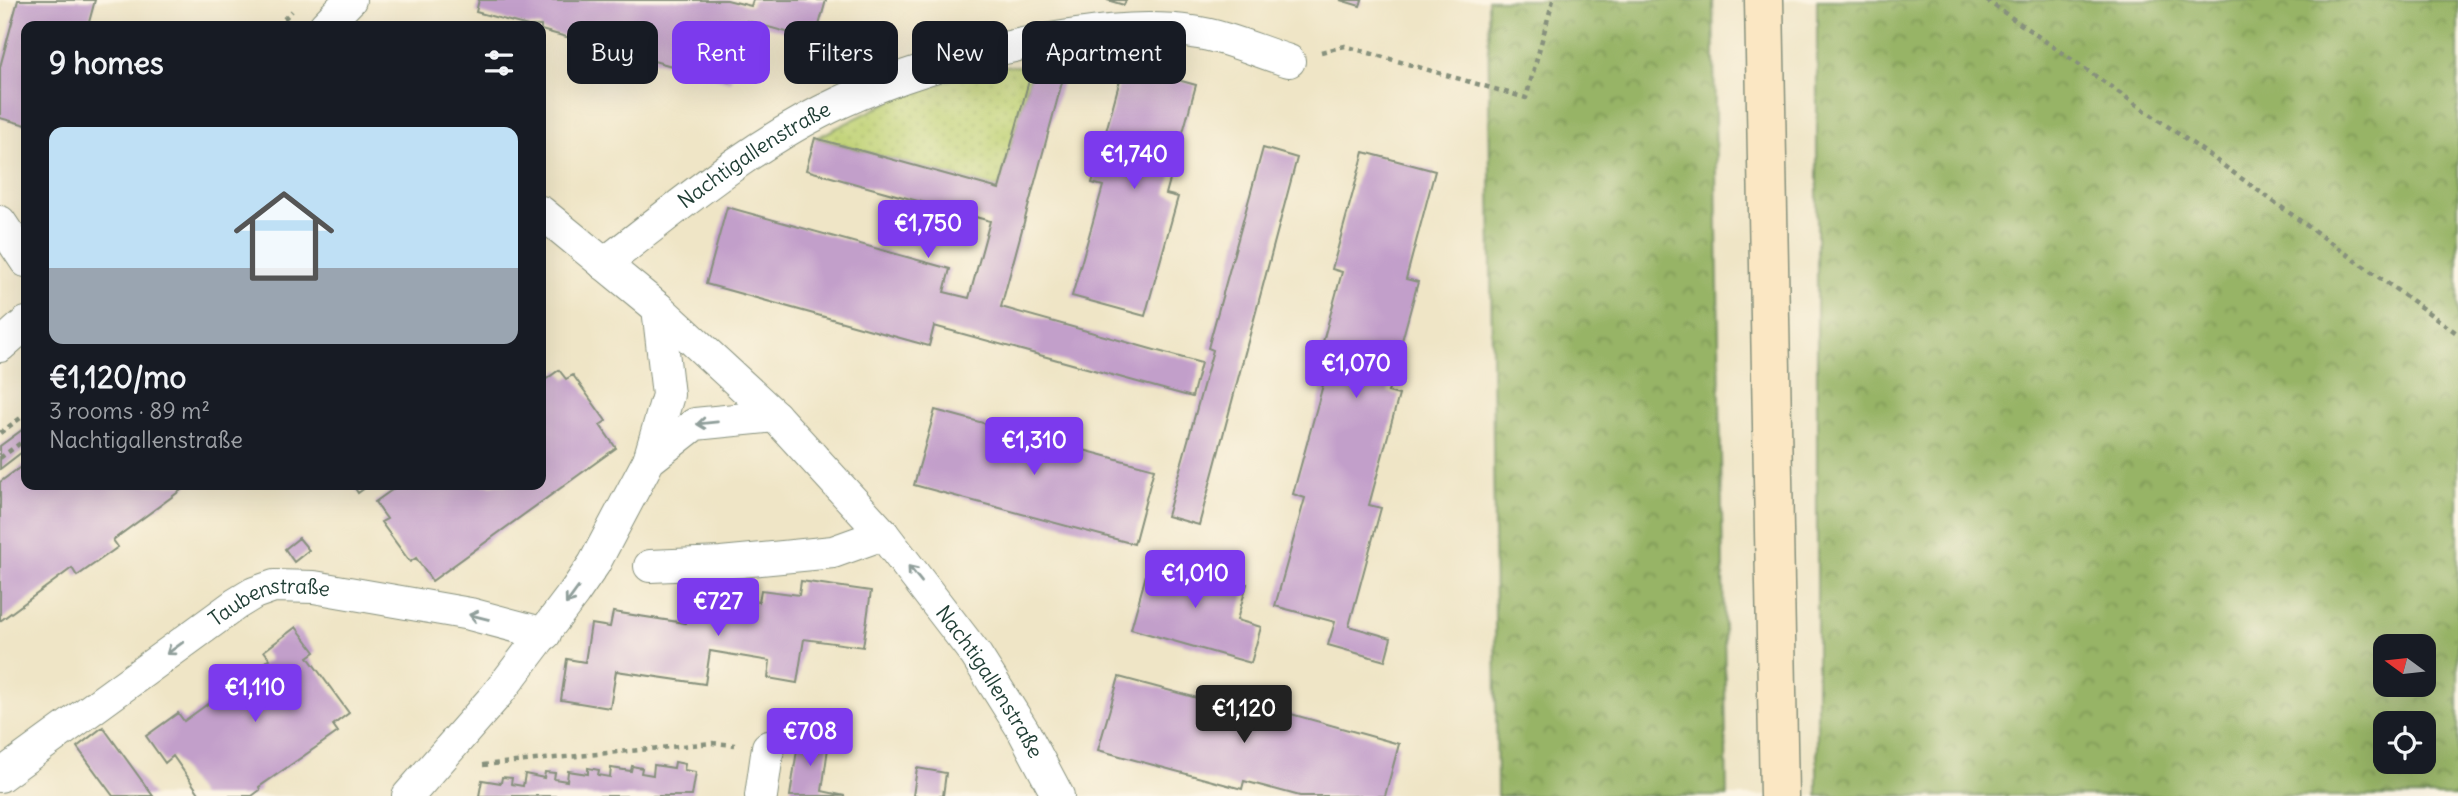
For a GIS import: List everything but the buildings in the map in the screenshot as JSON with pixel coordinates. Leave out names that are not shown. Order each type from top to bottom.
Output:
[{"type":"main road","points":[[1764,0],[1779,796]]},
{"type":"street","points":[[330,21],[350,0]]},
{"type":"street","name":"Nachtigallenstraße","points":[[604,264],[722,174],[796,126],[839,103],[891,81],[947,62],[992,50],[1068,36],[1168,29],[1195,32],[1289,61]]},
{"type":"street","name":"Nachtigallenstraße","points":[[546,216],[658,308],[775,416],[883,534],[976,655],[1023,730],[1058,796]]},
{"type":"street","points":[[0,222],[21,254]]},
{"type":"street","points":[[408,796],[499,692],[545,634],[594,564],[649,460],[667,395],[658,308]]},
{"type":"street","points":[[0,346],[21,327]]},
{"type":"street","points":[[649,460],[695,424],[775,416]]},
{"type":"street","points":[[650,566],[721,563],[833,552],[883,534]]},
{"type":"street","name":"Taubenstraße","points":[[0,776],[236,604],[254,593],[274,586],[314,587],[470,614],[545,634]]},
{"type":"street","points":[[761,796],[768,747]]},
{"type":"path","points":[[1289,61],[1345,46],[1526,98],[1553,0]]},
{"type":"path","points":[[1986,0],[2199,148],[2458,334]]},
{"type":"path","points":[[282,21],[293,10]]},
{"type":"path","points":[[0,433],[21,418]]},
{"type":"path","points":[[0,458],[21,443]]},
{"type":"path","points":[[431,770],[712,743],[768,747]]},
{"type":"green space","points":[[1488,0],[1713,0],[1727,796],[1497,796]]},
{"type":"green space","points":[[1817,0],[2458,0],[2458,796],[1817,796]]},
{"type":"green space","points":[[1008,66],[1022,66],[1022,84],[1028,84],[999,189],[816,138],[905,94],[936,84],[1008,84]]}]
